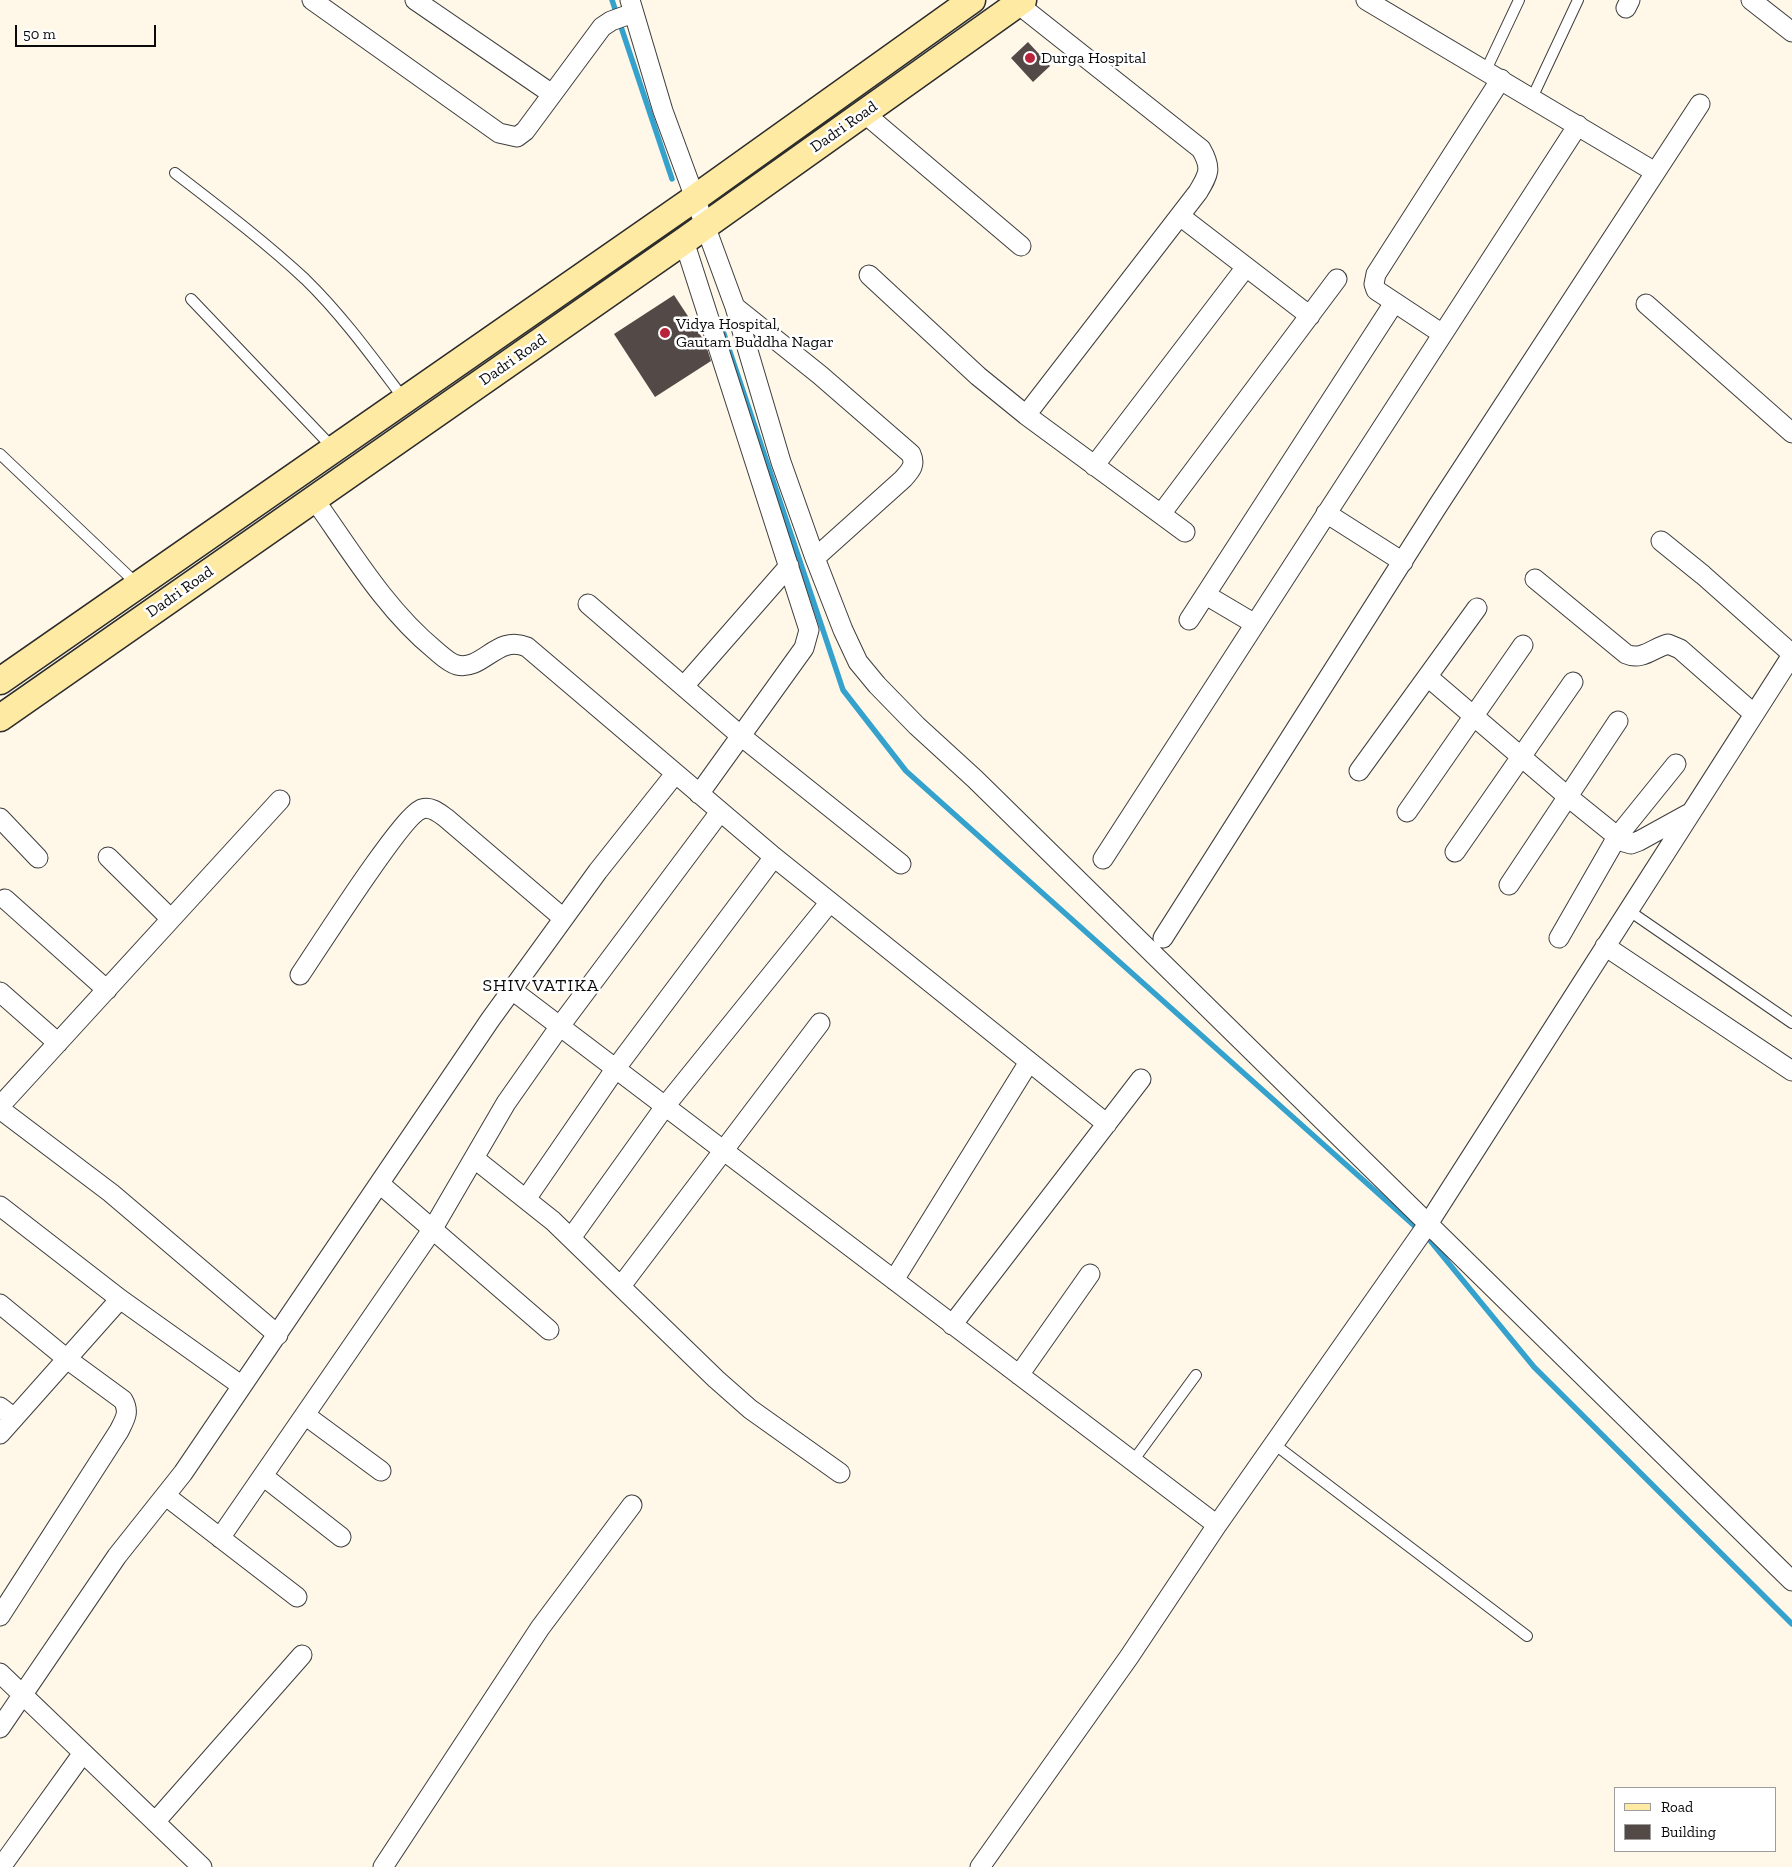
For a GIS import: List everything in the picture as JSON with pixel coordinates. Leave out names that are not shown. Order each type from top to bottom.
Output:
[{"type":"street","points":[[312,0],[466,111],[510,137],[517,137],[525,131],[598,32],[625,12],[735,307],[781,462],[815,558],[858,662],[876,685],[1423,1230],[1792,1581]]},
{"type":"street","points":[[415,0],[552,94]]},
{"type":"street","name":"Dadri Road","points":[[0,681],[695,198],[972,0]]},
{"type":"street","points":[[1366,0],[1655,172]]},
{"type":"street","points":[[1751,0],[1792,32]]},
{"type":"street","points":[[1020,2],[1201,149],[1208,161],[1207,177],[1180,216],[1026,416]]},
{"type":"street","name":"Dadri Road","points":[[0,718],[706,226],[1020,2]]},
{"type":"street","points":[[1441,334],[1376,290],[1374,284],[1376,274],[1493,75]]},
{"type":"street","points":[[1164,938],[1403,562],[1700,104]]},
{"type":"street","points":[[864,113],[1020,246]]},
{"type":"street","points":[[1103,859],[1578,125]]},
{"type":"street","points":[[1180,216],[1310,316]]},
{"type":"street","points":[[684,241],[752,456],[807,617],[808,640],[699,794]]},
{"type":"street","points":[[1094,466],[1246,267]]},
{"type":"street","points":[[869,274],[978,376],[1026,416],[1185,532]]},
{"type":"street","points":[[1161,514],[1337,279]]},
{"type":"street","points":[[1189,620],[1394,303]]},
{"type":"street","points":[[1646,304],[1792,433]]},
{"type":"street","points":[[735,307],[820,375],[911,454],[914,460],[912,468],[903,479],[815,558]]},
{"type":"street","points":[[314,499],[392,609],[416,635],[445,658],[457,665],[468,665],[509,644],[527,648],[774,857],[1107,1124]]},
{"type":"street","points":[[1326,513],[1403,562]]},
{"type":"street","points":[[980,1867],[1129,1658],[1217,1525],[1423,1230],[1754,714],[1786,678],[1792,654],[1709,580],[1661,541]]},
{"type":"street","points":[[684,686],[789,566]]},
{"type":"street","points":[[1535,579],[1626,654],[1636,656],[1661,646],[1673,645],[1754,714]]},
{"type":"street","points":[[1206,595],[1255,624]]},
{"type":"street","points":[[588,604],[741,736],[901,864]]},
{"type":"street","points":[[1360,771],[1477,608]]},
{"type":"street","points":[[1407,812],[1523,645]]},
{"type":"street","points":[[1428,677],[1617,837],[1631,844],[1689,813]]},
{"type":"street","points":[[1455,852],[1573,682]]},
{"type":"street","points":[[1509,885],[1618,721]]},
{"type":"street","points":[[1559,938],[1617,837],[1676,764]]},
{"type":"street","points":[[0,1728],[117,1556],[166,1496],[278,1335],[512,990],[563,918],[675,774]]},
{"type":"street","points":[[278,1335],[110,1193],[0,1108],[280,800]]},
{"type":"street","points":[[300,975],[393,839],[416,812],[424,808],[435,810],[446,818],[563,918]]},
{"type":"street","points":[[220,1538],[432,1230],[506,1103],[560,1026],[720,812]]},
{"type":"street","points":[[0,818],[38,858]]},
{"type":"street","points":[[108,857],[171,919]]},
{"type":"street","points":[[526,1199],[616,1068],[774,857]]},
{"type":"street","points":[[5,899],[107,990]]},
{"type":"street","points":[[571,1238],[666,1105],[830,902]]},
{"type":"street","points":[[1605,946],[1792,1071]]},
{"type":"street","points":[[512,990],[1217,1525]]},
{"type":"street","points":[[0,992],[58,1043]]},
{"type":"street","points":[[621,1286],[820,1023]]},
{"type":"street","points":[[894,1280],[1029,1062]]},
{"type":"street","points":[[952,1325],[1141,1079]]},
{"type":"street","points":[[475,1159],[526,1199],[571,1238],[716,1379],[750,1409],[840,1473]]},
{"type":"street","points":[[380,1184],[549,1330]]},
{"type":"street","points":[[0,1206],[120,1299],[242,1386]]},
{"type":"street","points":[[1019,1375],[1090,1274]]},
{"type":"street","points":[[0,1434],[7,1412],[67,1359],[120,1299]]},
{"type":"street","points":[[0,1304],[67,1359],[123,1400],[127,1408],[126,1417],[0,1616]]},
{"type":"street","points":[[305,1415],[381,1471]]},
{"type":"street","points":[[262,1476],[341,1537]]},
{"type":"street","points":[[166,1496],[297,1597]]},
{"type":"street","points":[[383,1867],[540,1628],[632,1505]]},
{"type":"street","points":[[155,1822],[302,1655]]},
{"type":"street","points":[[0,1673],[202,1867]]},
{"type":"street","points":[[1,1867],[83,1753]]},
{"type":"lane","points":[[1493,75],[1519,0]]},
{"type":"lane","points":[[1532,98],[1578,0]]},
{"type":"lane","points":[[175,173],[269,247],[306,280],[361,342],[405,400]]},
{"type":"lane","points":[[191,299],[334,449]]},
{"type":"lane","points":[[0,454],[138,585]]},
{"type":"lane","points":[[1628,910],[1792,1023]]},
{"type":"lane","points":[[1133,1461],[1196,1375]]},
{"type":"lane","points":[[1274,1444],[1527,1636]]},
{"type":"building","points":[[1028,42],[1050,66],[1033,82],[1011,58]]},
{"type":"building","points":[[674,295],[705,342],[711,361],[655,397],[614,334]]},
{"type":"waterway","points":[[612,0],[672,179]]},
{"type":"waterway","points":[[719,319],[843,690],[906,771],[1428,1238],[1534,1367],[1792,1624]]},
{"type":"place","name":"Durga Hospital","points":[[1030,58]]},
{"type":"place","name":"Vidya Hospital, Gautam Buddha Nagar","points":[[665,333]]},
{"type":"district","name":"SHIV VATIKA","points":[[541,986]]}]
